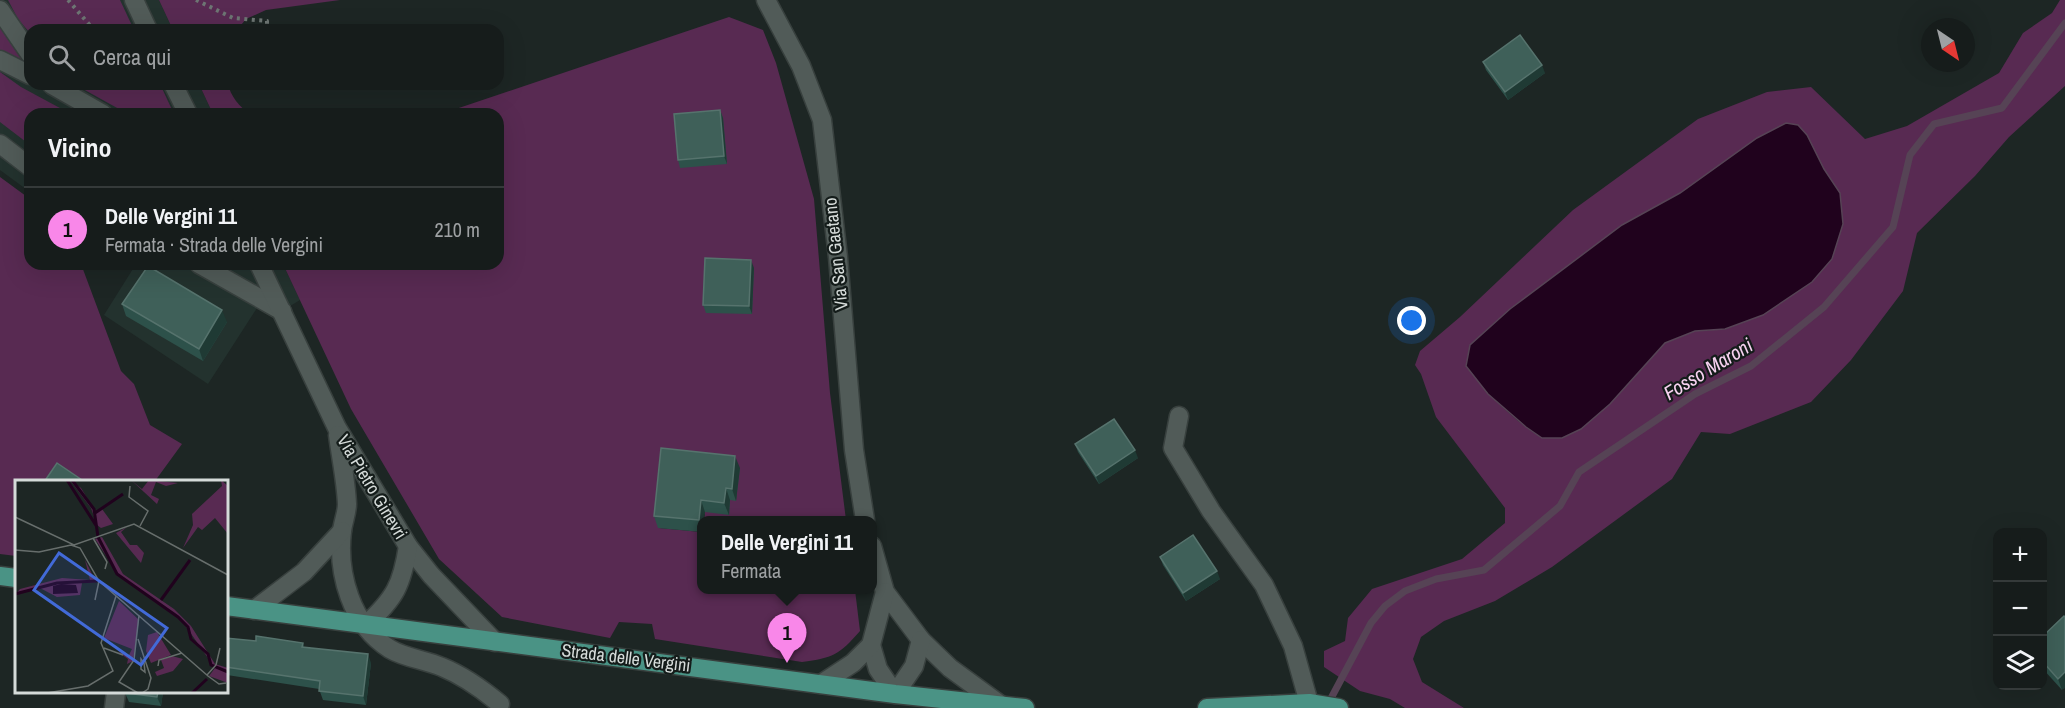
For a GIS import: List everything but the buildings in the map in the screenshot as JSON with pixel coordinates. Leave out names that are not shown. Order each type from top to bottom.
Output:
[{"type":"main road","points":[[0,576],[15,578]]},
{"type":"main road","name":"Strada delle Vergini","points":[[228,606],[895,694],[1025,708]]},
{"type":"main road","points":[[1207,708],[1309,703],[1339,708]]},
{"type":"street","points":[[134,0],[145,24]]},
{"type":"street","name":"Via San Gaetano","points":[[766,0],[801,66],[822,120],[838,257],[854,450],[865,516]]},
{"type":"street","points":[[0,10],[24,45]]},
{"type":"street","points":[[0,60],[24,72]]},
{"type":"street","points":[[61,90],[93,108]]},
{"type":"street","points":[[177,90],[185,108]]},
{"type":"street","points":[[0,144],[24,163]]},
{"type":"street","points":[[210,270],[282,311]]},
{"type":"street","name":"Via Pietro Ginevri","points":[[262,270],[337,428],[408,546],[431,575],[495,642]]},
{"type":"street","points":[[1179,416],[1173,448],[1211,511],[1264,585],[1293,646],[1309,703]]},
{"type":"street","name":"Via Pietro Ginevri","points":[[337,428],[347,506],[342,531],[341,565],[351,602],[366,625],[391,600],[399,585],[408,546]]},
{"type":"street","points":[[254,610],[304,572],[342,531]]},
{"type":"street","points":[[877,561],[885,592],[921,640],[950,668],[1002,706]]},
{"type":"street","points":[[821,684],[853,663],[871,645],[885,592]]},
{"type":"street","points":[[366,625],[379,640],[391,649],[448,669],[481,687],[500,704]]},
{"type":"street","points":[[871,645],[878,669],[895,694],[914,666],[921,640]]},
{"type":"street","points":[[114,708],[116,693]]},
{"type":"path","points":[[68,0],[89,24]]},
{"type":"path","points":[[196,0],[233,18],[267,21],[267,24]]},
{"type":"shaded area","points":[[0,0],[159,0],[170,24],[24,24],[24,90],[202,90],[210,108],[24,108],[24,188],[0,170]]},
{"type":"shaded area","points":[[8,0],[120,0],[131,24],[24,24],[24,26]]},
{"type":"shaded area","points":[[159,0],[340,0],[266,10],[246,19],[242,24],[170,24]]},
{"type":"shaded area","points":[[2060,0],[2065,0],[2065,86],[2009,137],[1975,176],[1917,233],[1903,291],[1851,360],[1811,402],[1730,434],[1701,432],[1672,479],[1552,567],[1495,601],[1444,621],[1421,637],[1413,659],[1422,682],[1464,708],[1405,708],[1390,699],[1360,691],[1324,667],[1324,651],[1345,641],[1348,618],[1372,589],[1462,559],[1505,523],[1505,508],[1436,417],[1421,374],[1415,365],[1420,351],[1460,317],[1573,210],[1698,119],[1767,92],[1811,87],[1865,139],[1907,126],[1999,73],[2023,33],[2052,13]],"holes":[[[1824,169],[1840,193],[1725,329],[1695,331],[1665,343],[1610,404],[1542,438],[1501,406],[1466,366],[1470,345],[1510,309],[1622,225],[1680,193],[1712,171]]]},
{"type":"shaded area","points":[[729,17],[763,30],[776,63],[814,199],[830,393],[845,516],[704,516],[705,512],[730,500],[736,500],[739,468],[659,528],[697,532],[697,594],[855,594],[860,631],[841,650],[828,657],[802,662],[655,639],[652,624],[619,622],[610,638],[502,617],[439,559],[351,409],[286,270],[504,270],[504,108],[459,108]]},
{"type":"shaded area","points":[[0,21],[24,54],[23,61],[18,64],[0,54]]},
{"type":"shaded area","points":[[0,72],[24,90],[60,108],[24,108],[24,140],[0,122]]},
{"type":"shaded area","points":[[85,90],[163,90],[171,108],[117,108]]},
{"type":"shaded area","points":[[202,90],[230,90],[243,108],[210,108]]},
{"type":"shaded area","points":[[1786,123],[1798,125],[1807,135],[1824,169],[1840,193],[1843,224],[1832,259],[1812,282],[1763,315],[1725,329],[1695,331],[1665,343],[1610,404],[1581,429],[1562,438],[1542,438],[1488,394],[1466,366],[1470,345],[1510,309],[1622,225],[1680,193],[1757,138]]},
{"type":"shaded area","points":[[0,177],[24,195],[24,270],[83,270],[121,371],[134,384],[150,425],[182,444],[156,480],[15,480],[15,556],[0,554]]},
{"type":"shaded area","points":[[132,270],[286,270],[300,300],[282,311],[257,308],[208,384],[104,315]]},
{"type":"waterway","name":"Fosso Maroni","points":[[1328,704],[1371,623],[1385,606],[1405,591],[1436,579],[1484,570],[1560,506],[1579,472],[1695,394],[1751,366],[1824,307],[1893,227],[1910,155],[1934,124],[2002,108],[2065,23]]},
{"type":"place","name":"Delle Vergini 11","points":[[787,663]]}]
